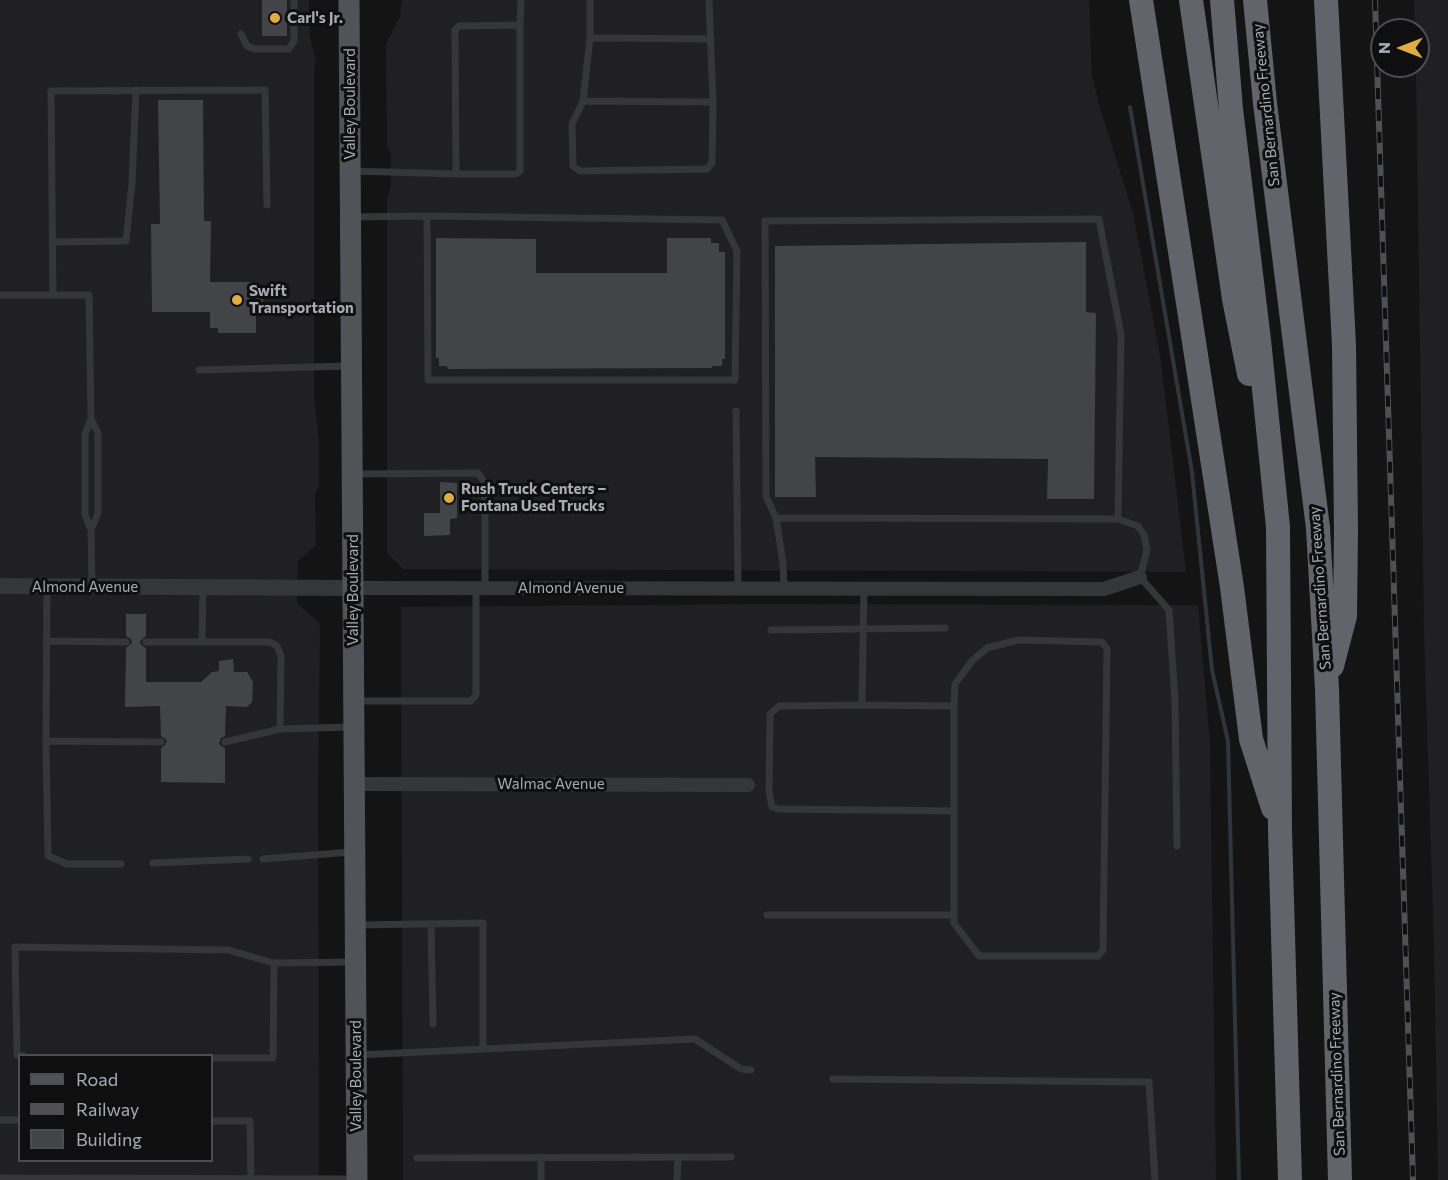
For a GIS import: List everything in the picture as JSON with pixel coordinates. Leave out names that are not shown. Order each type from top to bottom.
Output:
[{"type":"highway","points":[[1141,0],[1232,587],[1251,739],[1280,830]]},
{"type":"highway","points":[[1191,0],[1234,299],[1278,527]]},
{"type":"highway","points":[[1222,0],[1231,109],[1259,340],[1278,527],[1280,830],[1290,1180]]},
{"type":"highway","name":"San Bernardino Freeway","points":[[1255,0],[1266,115],[1318,528],[1327,689],[1340,1180]]},
{"type":"highway","points":[[1326,0],[1344,345],[1346,531],[1345,616],[1327,689]]},
{"type":"main road","name":"Valley Boulevard","points":[[349,0],[357,1179]]},
{"type":"street","name":"Almond Avenue","points":[[0,586],[1104,589],[1140,577]]},
{"type":"street","name":"Walmac Avenue","points":[[354,784],[748,785]]},
{"type":"lane","points":[[241,34],[247,46],[255,49],[289,49],[294,41],[294,0]]},
{"type":"lane","points":[[350,171],[456,174],[516,174],[520,171],[521,0]]},
{"type":"lane","points":[[590,0],[590,38],[583,101],[572,124],[573,166],[580,171],[706,169],[712,163],[713,102],[709,0]]},
{"type":"lane","points":[[456,174],[455,30],[459,26],[520,25]]},
{"type":"lane","points":[[590,38],[711,39]]},
{"type":"lane","points":[[52,242],[126,241],[132,183],[136,90]]},
{"type":"lane","points":[[53,295],[51,91],[265,90],[267,205]]},
{"type":"lane","points":[[583,101],[713,102]]},
{"type":"lane","points":[[351,217],[427,216],[722,220],[737,251],[735,380],[428,380],[427,216]]},
{"type":"lane","points":[[784,589],[783,563],[776,518],[766,496],[765,221],[1099,219],[1121,335],[1118,519]]},
{"type":"lane","points":[[0,295],[89,295],[91,419],[85,434],[85,514],[91,530],[92,587]]},
{"type":"lane","points":[[199,370],[352,366]]},
{"type":"lane","points":[[736,411],[738,589]]},
{"type":"lane","points":[[91,419],[98,433],[98,513],[91,530]]},
{"type":"lane","points":[[352,474],[478,473],[485,483],[476,695],[471,701],[354,701]]},
{"type":"lane","points":[[776,518],[1118,519],[1138,526],[1144,535],[1148,550],[1140,577],[1168,610],[1175,701],[1176,846]]},
{"type":"lane","points":[[47,586],[48,856],[67,864],[121,864]]},
{"type":"lane","points":[[202,642],[203,587]]},
{"type":"lane","points":[[862,705],[864,590]]},
{"type":"lane","points":[[771,630],[945,628]]},
{"type":"lane","points":[[1018,640],[1102,642],[1107,649],[1103,950],[1098,956],[979,956],[954,923],[954,706],[955,684],[972,661],[987,648],[1018,640]]},
{"type":"lane","points":[[46,641],[126,642]]},
{"type":"lane","points":[[146,642],[270,642],[277,645],[281,656],[280,729]]},
{"type":"lane","points":[[954,706],[779,706],[770,714],[769,792],[772,807],[779,809],[954,811]]},
{"type":"lane","points":[[225,742],[280,729],[354,727]]},
{"type":"lane","points":[[46,741],[161,742]]},
{"type":"lane","points":[[263,859],[355,852]]},
{"type":"lane","points":[[153,863],[248,859]]},
{"type":"lane","points":[[767,915],[954,915]]},
{"type":"lane","points":[[355,925],[483,923],[483,1048]]},
{"type":"lane","points":[[431,924],[432,1024]]},
{"type":"lane","points":[[18,1055],[15,947],[228,950],[274,963],[356,962]]},
{"type":"lane","points":[[213,1058],[273,1058],[274,963]]},
{"type":"lane","points":[[356,1055],[695,1039],[741,1069],[751,1070]]},
{"type":"lane","points":[[833,1079],[1149,1082],[1155,1180]]},
{"type":"lane","points":[[0,1120],[18,1120]]},
{"type":"lane","points":[[213,1121],[250,1121],[251,1179]]},
{"type":"lane","points":[[541,1157],[541,1180]]},
{"type":"lane","points":[[677,1180],[678,1157]]},
{"type":"lane","points":[[417,1158],[731,1157]]},
{"type":"lane","points":[[0,1178],[357,1179]]},
{"type":"shaded area","points":[[0,0],[309,0],[310,37],[316,62],[314,70],[314,397],[319,442],[319,487],[315,494],[316,545],[298,561],[297,603],[320,624],[319,1180],[0,1180]]},
{"type":"shaded area","points":[[402,0],[1089,0],[1092,77],[1133,213],[1161,361],[1186,572],[403,569],[387,553],[387,198],[391,186],[391,155],[387,145],[386,45],[400,17]]},
{"type":"shaded area","points":[[1414,0],[1448,0],[1448,1180],[1438,1180],[1434,946],[1424,633],[1416,78],[1430,78],[1430,18],[1415,18]]},
{"type":"shaded area","points":[[753,604],[1198,605],[1210,743],[1216,1180],[403,1180],[401,607]]},
{"type":"building","name":"Carl's Jr.","points":[[262,0],[287,0],[287,36],[262,36]]},
{"type":"building","points":[[158,100],[203,100],[204,221],[211,221],[210,282],[257,282],[257,288],[263,288],[263,312],[256,312],[256,333],[218,333],[218,328],[210,328],[210,312],[152,312],[151,224],[160,224]]},
{"type":"building","points":[[436,238],[536,239],[536,273],[667,273],[667,238],[711,238],[711,243],[719,243],[719,252],[725,252],[725,359],[722,359],[722,366],[712,366],[712,368],[448,369],[447,366],[439,366],[439,358],[436,358]]},
{"type":"building","points":[[1086,242],[1086,312],[1096,313],[1094,499],[1047,499],[1048,459],[815,457],[816,497],[775,497],[775,246]]},
{"type":"building","name":"Rush Truck Centers – Fontana Used Trucks","points":[[440,482],[457,483],[457,518],[450,519],[450,535],[424,536],[424,513],[440,513]]},
{"type":"building","points":[[126,614],[146,614],[146,636],[140,641],[141,645],[146,648],[146,682],[201,682],[212,672],[219,671],[219,661],[233,659],[234,672],[247,672],[253,682],[252,702],[247,707],[226,706],[225,736],[219,743],[225,748],[225,783],[161,782],[161,748],[167,741],[161,736],[160,706],[125,707],[126,648],[132,643],[131,639],[126,636]]},
{"type":"waterway","points":[[1130,107],[1192,472],[1212,670],[1228,741],[1239,1180]]},
{"type":"railway","points":[[1375,0],[1413,1180]]},
{"type":"place","name":"Carl's Jr.","points":[[275,18]]},
{"type":"place","name":"Swift Transportation","points":[[237,300]]},
{"type":"place","name":"Rush Truck Centers – Fontana Used Trucks","points":[[449,498]]}]
